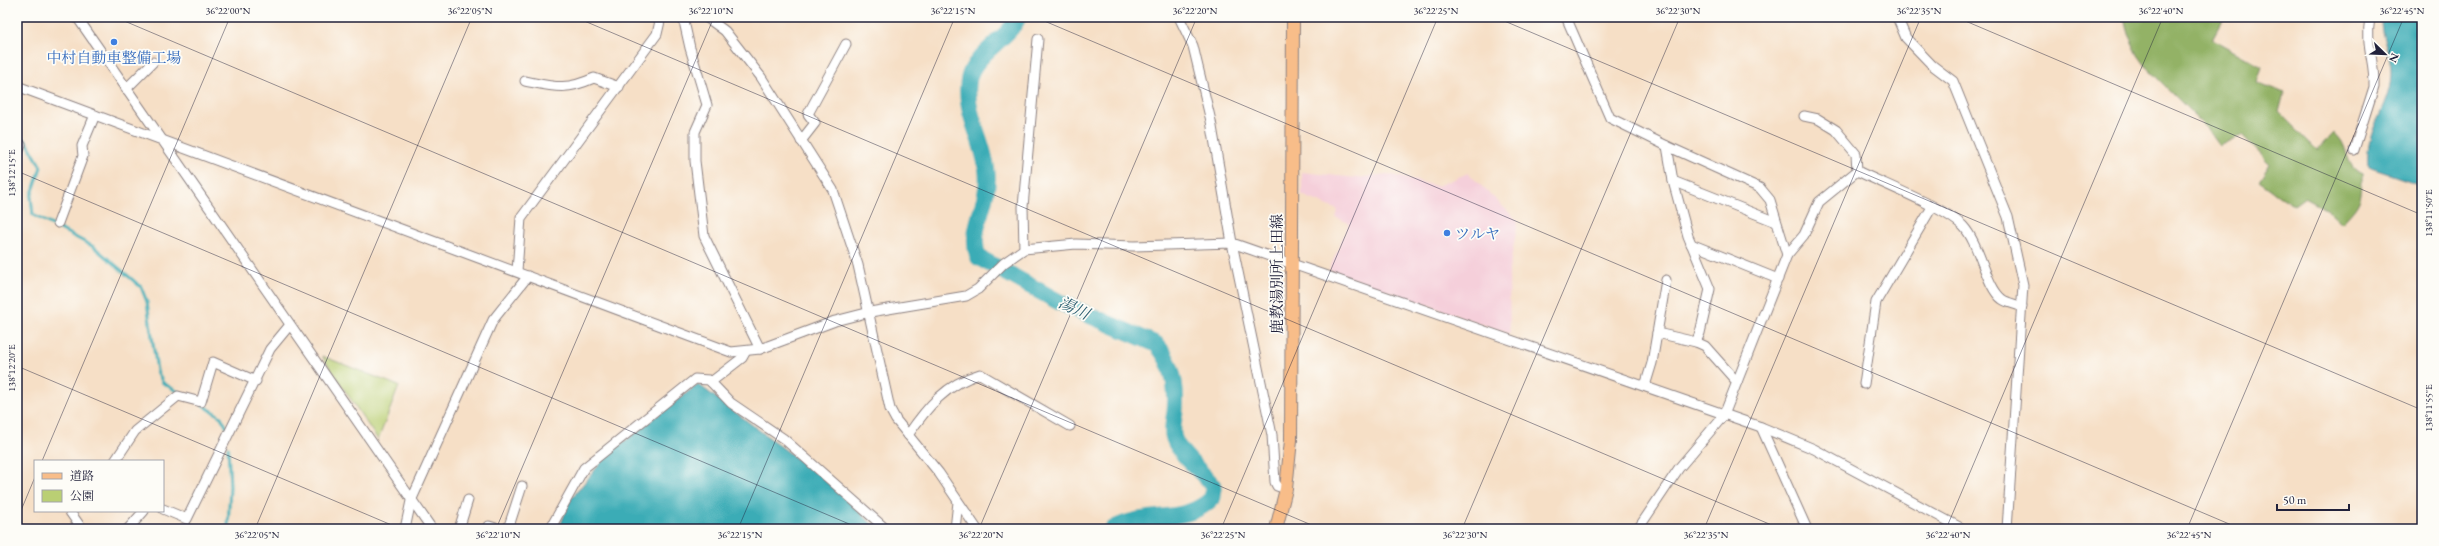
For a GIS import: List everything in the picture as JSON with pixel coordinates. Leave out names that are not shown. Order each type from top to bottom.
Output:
[{"type":"main road","name":"鹿教湯別所上田線","points":[[1276,529],[1286,489],[1291,440],[1293,17]]},
{"type":"street","points":[[517,271],[521,218],[657,34],[661,17]]},
{"type":"street","points":[[683,17],[690,48],[707,106],[695,132],[695,161],[704,236],[760,349]]},
{"type":"street","points":[[706,17],[725,31],[761,77],[833,190],[858,265],[870,312],[886,397],[896,420],[939,473],[977,529]]},
{"type":"street","points":[[1179,17],[1192,46],[1200,70],[1211,121],[1232,242],[1272,435],[1275,482],[1277,486],[1286,489]]},
{"type":"street","points":[[1566,17],[1610,118],[1667,146],[1760,188],[1770,200],[1787,255]]},
{"type":"street","points":[[1897,17],[1906,38],[1932,65],[1953,81],[2008,217],[2023,285],[2007,529]]},
{"type":"street","points":[[2354,150],[2374,87],[2375,77],[2368,44],[2370,17]]},
{"type":"street","points":[[79,18],[289,326],[432,529]]},
{"type":"street","points":[[1024,249],[1023,207],[1038,39]]},
{"type":"street","points":[[801,141],[815,123],[808,114],[846,44]]},
{"type":"street","points":[[126,88],[153,62]]},
{"type":"street","points":[[525,81],[556,88],[576,86],[594,78],[619,87]]},
{"type":"street","points":[[17,86],[731,352],[760,349],[835,321],[870,312],[966,296],[978,289],[1004,263],[1024,249],[1076,244],[1134,246],[1232,242],[1761,427],[1814,449],[1963,529]]},
{"type":"street","points":[[58,223],[83,156],[82,146],[95,115]]},
{"type":"street","points":[[1804,116],[1818,119],[1836,130],[1856,154],[1857,171]]},
{"type":"street","points":[[17,140],[21,145],[17,155]]},
{"type":"street","points":[[1667,146],[1673,181],[1691,244],[1710,289],[1700,333],[1696,342]]},
{"type":"street","points":[[1857,171],[1932,207],[1962,225],[1973,239],[1992,285],[2001,299],[2022,307]]},
{"type":"street","points":[[1638,529],[1679,468],[1724,415],[1787,255],[1804,235],[1820,202],[1857,171]]},
{"type":"street","points":[[1673,181],[1776,222]]},
{"type":"street","points":[[1864,384],[1876,302],[1932,207]]},
{"type":"street","points":[[1691,244],[1778,279]]},
{"type":"street","points":[[405,529],[411,501],[493,320],[528,276]]},
{"type":"street","points":[[1645,386],[1652,363],[1666,280]]},
{"type":"street","points":[[164,509],[187,519],[270,349],[289,326]]},
{"type":"street","points":[[1657,333],[1696,342],[1705,346],[1736,382]]},
{"type":"street","points":[[711,382],[742,358],[746,351]]},
{"type":"street","points":[[116,460],[135,432],[178,396],[201,402],[213,362],[256,380]]},
{"type":"street","points":[[908,435],[926,408],[961,379],[980,374],[1070,426]]},
{"type":"street","points":[[550,529],[584,468],[695,379],[711,382],[730,403],[784,439],[886,529]]},
{"type":"street","points":[[1761,427],[1807,529]]},
{"type":"street","points":[[508,529],[522,486]]},
{"type":"street","points":[[458,529],[468,500]]},
{"type":"street","points":[[955,529],[958,502]]},
{"type":"street","points":[[70,512],[82,529]]},
{"type":"street","points":[[128,529],[143,512]]},
{"type":"street","points":[[488,529],[489,526],[499,529]]},
{"type":"shaded area","points":[[1302,172],[1357,178],[1387,174],[1437,186],[1468,173],[1518,221],[1509,270],[1510,334],[1329,270],[1349,223],[1336,218],[1338,210],[1302,195]]},
{"type":"green space","points":[[2124,17],[2224,17],[2212,39],[2262,67],[2257,82],[2284,93],[2279,112],[2317,150],[2334,132],[2341,141],[2351,164],[2362,174],[2361,196],[2353,211],[2342,223],[2329,211],[2305,198],[2294,206],[2259,181],[2270,164],[2242,135],[2220,146],[2205,126],[2148,69],[2138,55],[2128,34]]},
{"type":"green space","points":[[322,356],[399,386],[378,440]]},
{"type":"water","points":[[2381,17],[2422,17],[2422,185],[2368,167],[2368,154],[2373,130],[2386,98],[2391,75],[2390,60],[2382,32]]},
{"type":"water","points":[[698,384],[832,485],[877,529],[559,529],[570,500],[607,455]]},
{"type":"waterway","name":"湯川","points":[[1018,17],[1008,32],[978,61],[972,69],[969,78],[968,90],[971,114],[982,149],[987,173],[987,184],[977,226],[976,247],[978,257],[1061,303],[1156,344],[1162,351],[1173,375],[1175,393],[1173,435],[1175,441],[1184,455],[1213,486],[1213,497],[1203,506],[1191,512],[1138,520],[1125,523],[1113,529]]},
{"type":"waterway","points":[[17,133],[27,142],[41,167],[31,197],[33,215],[94,247],[141,287],[147,302],[157,371],[163,383],[180,393]]},
{"type":"waterway","points":[[203,405],[221,417],[227,428]]},
{"type":"waterway","points":[[228,448],[230,486],[228,529]]},
{"type":"place","name":"中村自動車整備工場","points":[[114,42]]},
{"type":"place","name":"ツルヤ","points":[[1447,233]]}]
